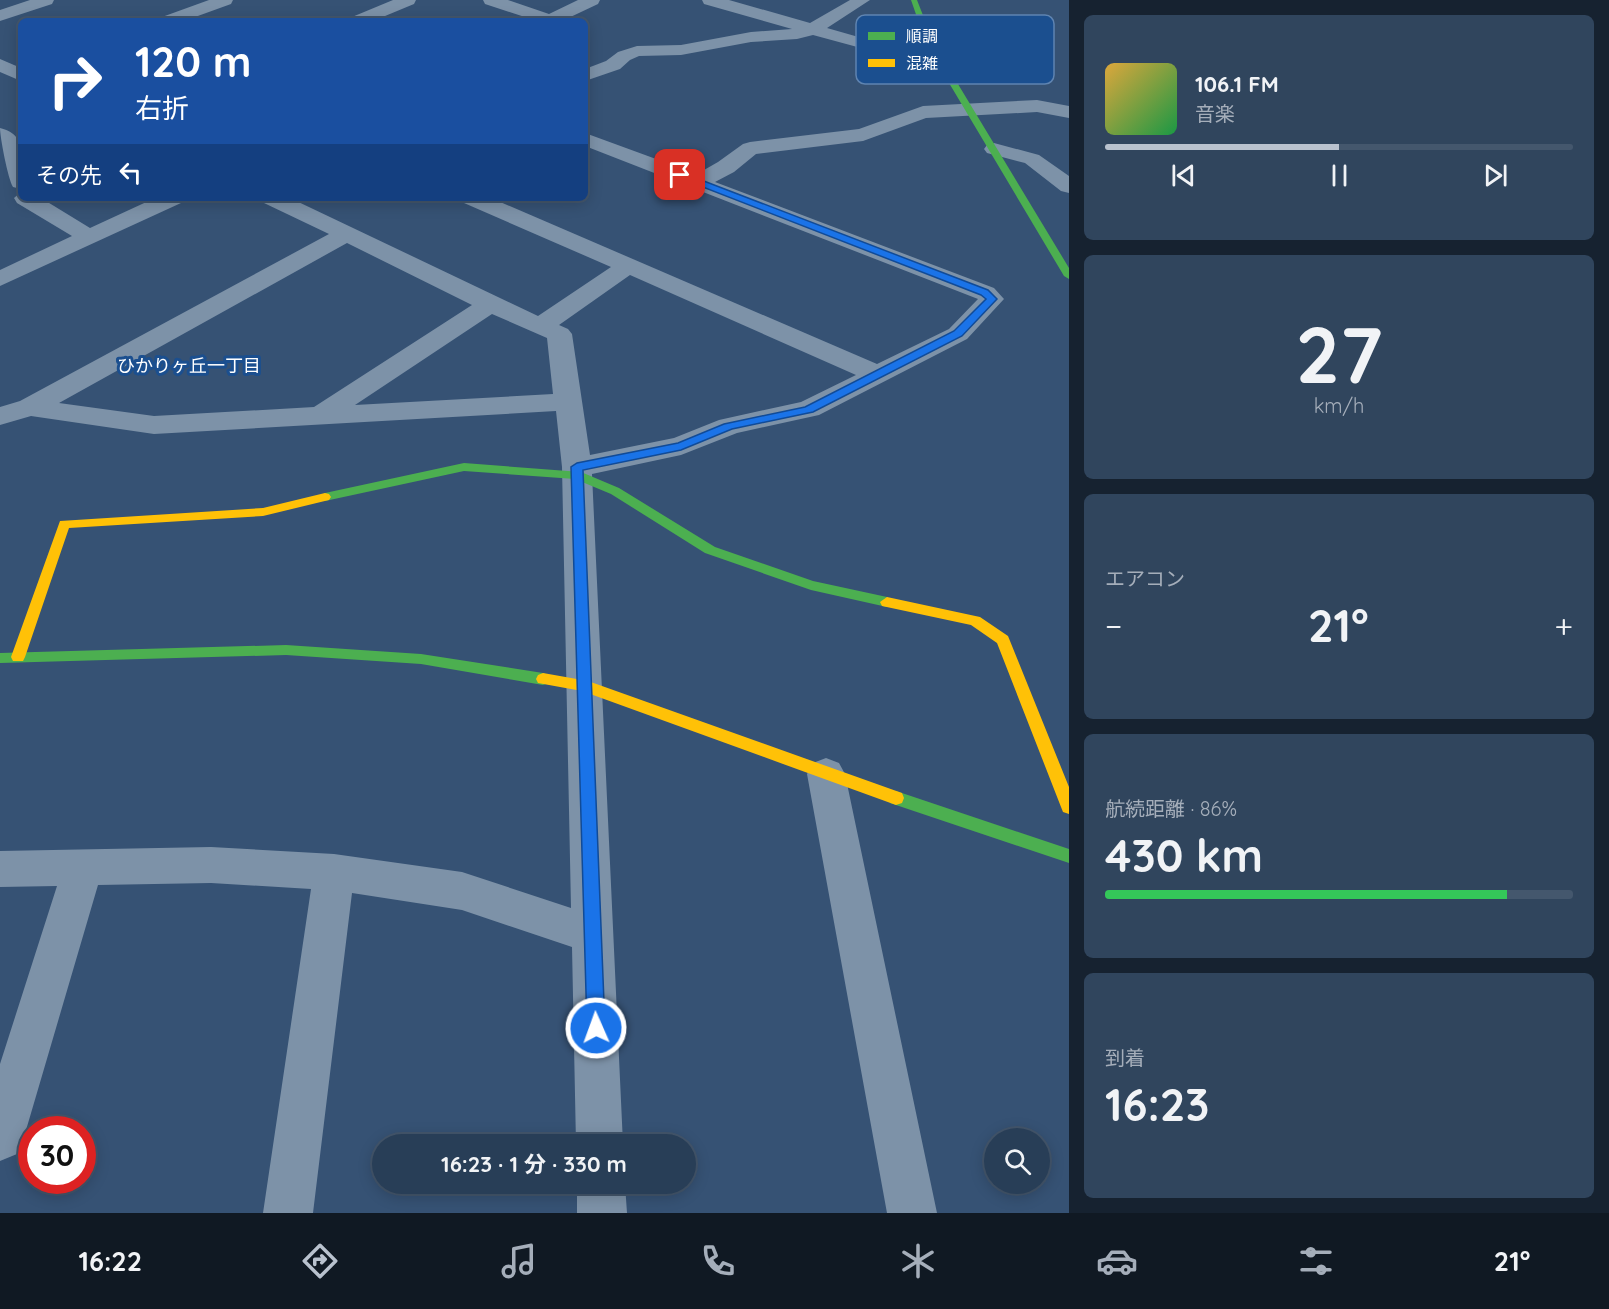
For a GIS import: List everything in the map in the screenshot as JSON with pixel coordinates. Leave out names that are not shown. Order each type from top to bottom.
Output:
[{"type":"street","points":[[0,16],[46,0]]},
{"type":"street","points":[[176,18],[225,0]]},
{"type":"street","points":[[365,18],[408,0]]},
{"type":"street","points":[[491,0],[543,18]]},
{"type":"street","points":[[553,18],[592,0]]},
{"type":"street","points":[[710,0],[856,42]]},
{"type":"street","points":[[830,0],[857,3]]},
{"type":"street","points":[[914,0],[920,15]]},
{"type":"street","points":[[588,74],[613,65],[624,56],[638,51],[681,50],[732,40],[772,38],[810,30],[857,3]]},
{"type":"street","points":[[0,65],[18,74]]},
{"type":"street","points":[[0,83],[18,76]]},
{"type":"street","points":[[953,84],[1069,276]]},
{"type":"street","points":[[699,182],[726,167],[750,148],[863,135],[923,112],[1037,106],[1069,112]]},
{"type":"street","points":[[0,135],[6,135],[11,140],[18,169]]},
{"type":"street","points":[[18,657],[64,524],[262,512],[352,490],[464,467],[577,471],[681,446],[729,426],[809,410],[958,334],[992,299],[985,292],[588,140]]},
{"type":"street","points":[[994,149],[1032,159],[1069,186]]},
{"type":"street","points":[[30,201],[89,237]]},
{"type":"street","points":[[0,279],[167,201]]},
{"type":"street","points":[[278,201],[489,304],[559,334],[577,471],[600,1134]]},
{"type":"street","points":[[479,201],[877,374]]},
{"type":"street","points":[[0,416],[30,407],[345,235]]},
{"type":"street","points":[[540,326],[628,266]]},
{"type":"street","points":[[323,414],[489,304]]},
{"type":"street","points":[[30,407],[154,425],[567,402]]},
{"type":"street","points":[[577,471],[615,491],[710,550],[810,585],[975,621],[1003,640],[1069,807]]},
{"type":"street","points":[[0,658],[286,650],[421,659],[583,685],[826,774],[1069,856]]},
{"type":"street","points":[[826,774],[912,1213]]},
{"type":"street","points":[[0,869],[211,865],[334,872],[462,891],[593,934]]},
{"type":"street","points":[[0,1137],[83,867]]},
{"type":"street","points":[[288,1213],[334,872]]},
{"type":"street","points":[[601,1194],[602,1213]]},
{"type":"traffic: fast","points":[[914,0],[920,15]]},
{"type":"traffic: fast","points":[[954,84],[1069,276]]},
{"type":"traffic: fast","points":[[325,497],[464,467],[577,475],[615,491],[710,550],[811,585],[887,602]]},
{"type":"traffic: fast","points":[[0,658],[286,650],[421,659],[543,679]]},
{"type":"traffic: fast","points":[[896,798],[1069,856]]},
{"type":"traffic: slow","points":[[18,657],[64,524],[263,512],[325,497]]},
{"type":"traffic: slow","points":[[887,602],[975,621],[1003,640],[1069,807]]},
{"type":"traffic: slow","points":[[543,679],[583,685],[896,798]]},
{"type":"district","name":"ひかりヶ丘一丁目","points":[[189,365]]},
{"type":"route","points":[[596,1028],[577,467],[681,446],[729,426],[809,410],[958,334],[992,299],[985,292],[680,175]]}]
